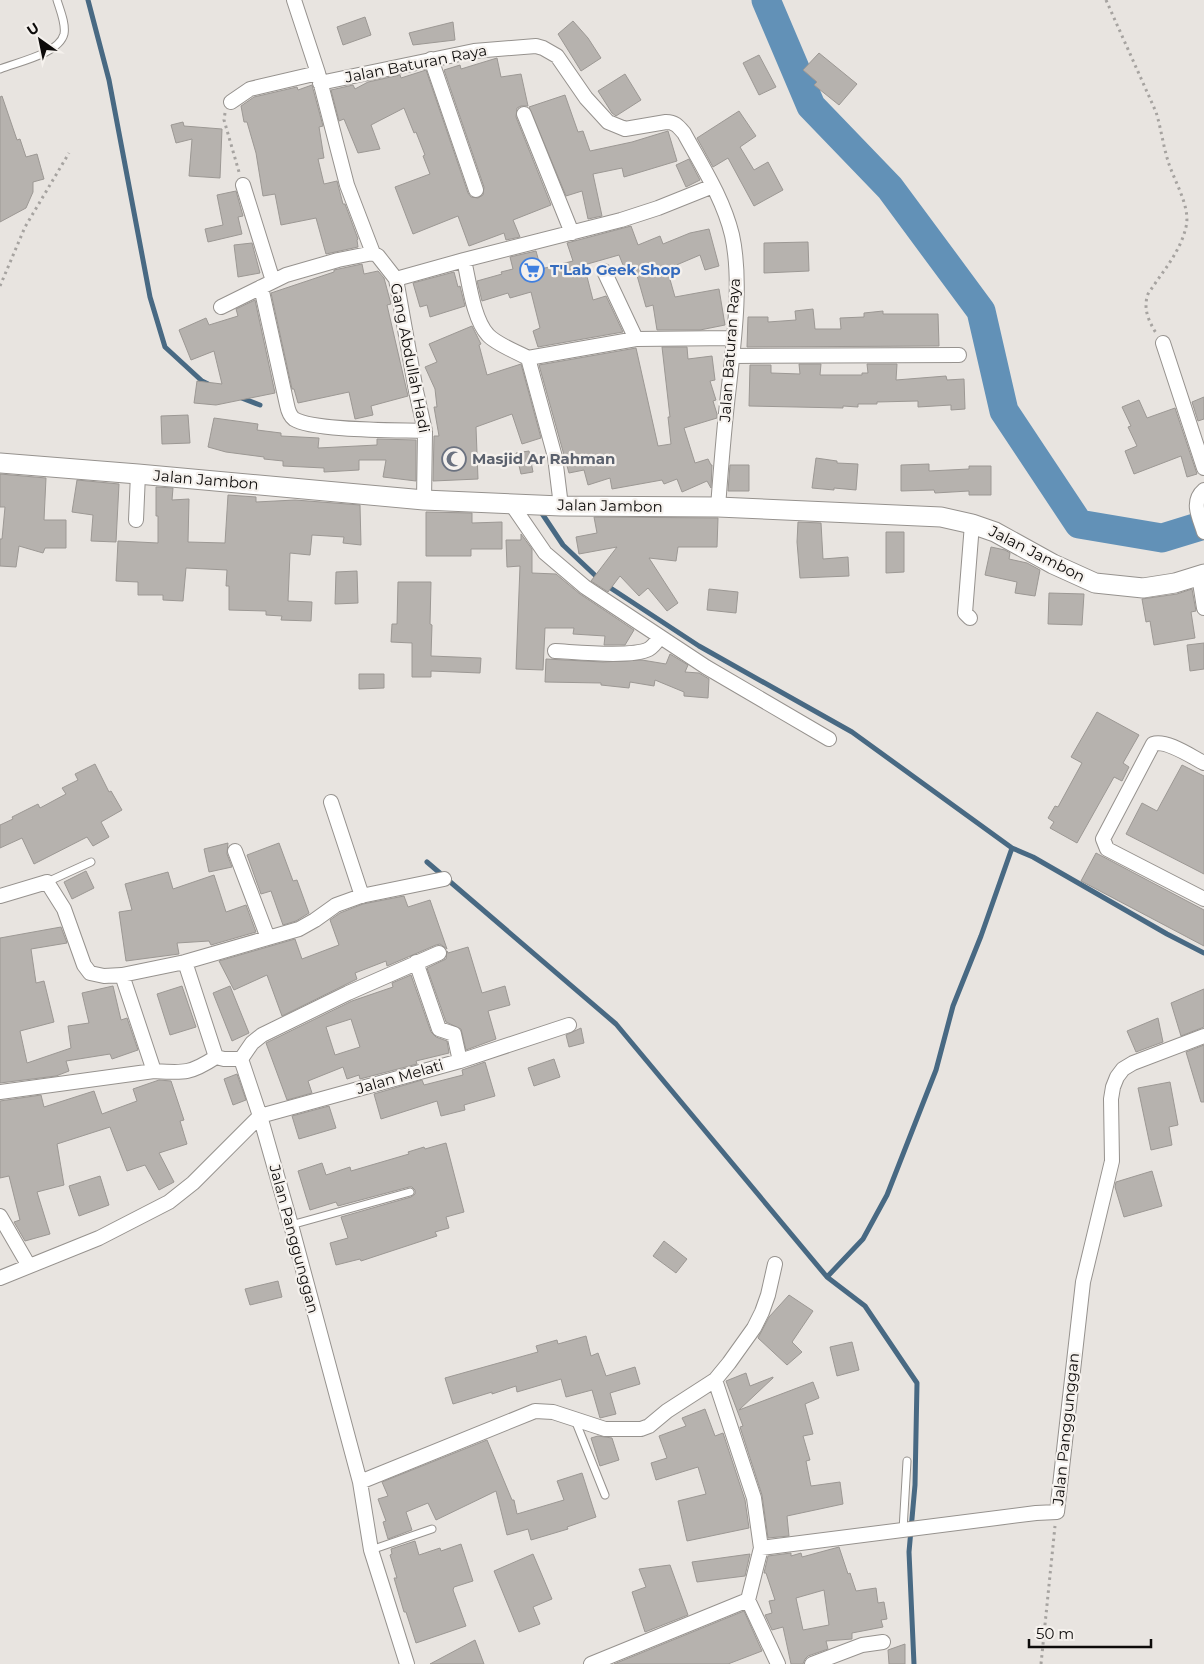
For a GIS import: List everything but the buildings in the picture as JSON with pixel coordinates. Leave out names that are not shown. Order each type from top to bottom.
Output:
[{"type":"main road","name":"Jalan Jambon","points":[[0,463],[424,500],[512,505],[718,507],[941,517],[972,524],[995,532],[1053,564],[1095,583],[1143,588],[1175,583],[1202,575]]},
{"type":"street","name":"Gang Abdullah Hadi","points":[[294,0],[319,78],[347,186],[373,253],[378,256],[396,279],[416,391],[426,431],[424,500]]},
{"type":"street","name":"Jalan Baturan Raya","points":[[231,102],[250,89],[474,50],[536,46],[558,56],[586,98],[608,122],[625,129],[666,122],[673,122],[678,126],[684,133],[726,216],[735,254],[733,356],[718,507]]},
{"type":"street","points":[[431,59],[476,190]]},
{"type":"street","points":[[524,114],[572,233]]},
{"type":"street","points":[[243,185],[267,284],[287,405],[292,417],[318,425],[346,428],[426,431]]},
{"type":"street","points":[[396,279],[640,214],[712,186]]},
{"type":"street","points":[[221,307],[293,272],[373,253]]},
{"type":"street","points":[[464,260],[476,312],[488,334],[528,358],[636,339],[734,338]]},
{"type":"street","points":[[604,271],[636,339]]},
{"type":"street","points":[[1163,343],[1204,468]]},
{"type":"street","points":[[733,356],[959,355]]},
{"type":"street","points":[[528,358],[555,458],[561,506]]},
{"type":"street","points":[[136,520],[138,474]]},
{"type":"street","points":[[1204,490],[1198,495],[1196,501],[1204,532]]},
{"type":"street","points":[[512,505],[545,553],[585,587],[706,667],[829,739]]},
{"type":"street","points":[[970,618],[965,613],[972,524]]},
{"type":"street","points":[[1202,575],[1204,608]]},
{"type":"street","points":[[555,651],[637,652],[649,649],[660,637]]},
{"type":"street","points":[[1204,763],[1165,744],[1157,743],[1150,747],[1103,839],[1107,850],[1110,852],[1204,899]]},
{"type":"street","points":[[331,802],[362,896]]},
{"type":"street","points":[[234,851],[268,938]]},
{"type":"street","points":[[0,896],[47,882],[64,909],[84,966],[90,973],[104,976],[122,975],[185,962],[299,929],[336,905],[362,896],[444,879]]},
{"type":"street","points":[[0,1092],[154,1071],[180,1073],[198,1068],[216,1057],[241,1059],[252,1043],[262,1035],[348,993],[439,953]]},
{"type":"street","points":[[185,962],[216,1057]]},
{"type":"street","name":"Jalan Melati","points":[[260,1116],[460,1061],[454,1034],[439,1029],[416,962]]},
{"type":"street","points":[[122,975],[154,1071]]},
{"type":"street","points":[[460,1061],[569,1025]]},
{"type":"street","name":"Jalan Panggunggan","points":[[761,1548],[1036,1513],[1057,1512],[1083,1282],[1107,1190],[1112,1161],[1111,1099],[1113,1087],[1117,1077],[1132,1064],[1204,1036]]},
{"type":"street","name":"Jalan Panggunggan","points":[[241,1059],[260,1116],[291,1225],[360,1482],[371,1550],[407,1664]]},
{"type":"street","points":[[0,1278],[99,1238],[170,1202],[194,1183],[260,1116]]},
{"type":"street","points":[[0,1216],[29,1266]]},
{"type":"street","points":[[360,1482],[535,1410],[548,1411],[605,1429],[641,1429],[648,1426],[714,1380],[734,1356],[754,1328],[768,1294],[775,1264]]},
{"type":"street","points":[[714,1380],[754,1498],[761,1548],[748,1600],[778,1664]]},
{"type":"street","points":[[591,1664],[748,1600]]},
{"type":"street","points":[[812,1664],[862,1646],[884,1642]]},
{"type":"lane","points":[[0,68],[43,54],[58,44],[64,34],[64,29],[57,0]]},
{"type":"lane","points":[[47,882],[91,862]]},
{"type":"lane","points":[[291,1225],[410,1192]]},
{"type":"lane","points":[[575,1420],[605,1495]]},
{"type":"lane","points":[[904,1530],[907,1461]]},
{"type":"lane","points":[[371,1550],[432,1529]]},
{"type":"path","points":[[1106,0],[1156,112],[1167,160],[1187,210],[1186,227],[1180,246],[1148,294],[1146,302],[1150,323],[1163,343]]},
{"type":"path","points":[[231,102],[225,113],[224,120],[243,185]]},
{"type":"path","points":[[0,286],[29,221],[69,152]]},
{"type":"path","points":[[1040,1664],[1057,1512]]},
{"type":"waterway","points":[[88,0],[109,80],[150,297],[165,347],[202,381],[208,384]]},
{"type":"waterway","points":[[766,0],[811,106],[890,188],[981,311],[1004,411],[1079,524],[1162,538],[1204,525]]},
{"type":"waterway","points":[[239,397],[260,405]]},
{"type":"waterway","points":[[541,512],[563,545],[599,579]]},
{"type":"waterway","points":[[606,585],[699,646],[852,732],[1012,848],[1033,857],[1167,934],[1204,953]]},
{"type":"waterway","points":[[427,862],[616,1024],[827,1277],[863,1239],[887,1195],[936,1070],[953,1006],[981,936],[1012,848]]},
{"type":"waterway","points":[[827,1277],[865,1306],[917,1383],[915,1485],[909,1552],[914,1664]]},
{"type":"place","name":"T'Lab Geek Shop","points":[[532,270]]},
{"type":"place","name":"Masjid Ar Rahman","points":[[454,459]]}]
